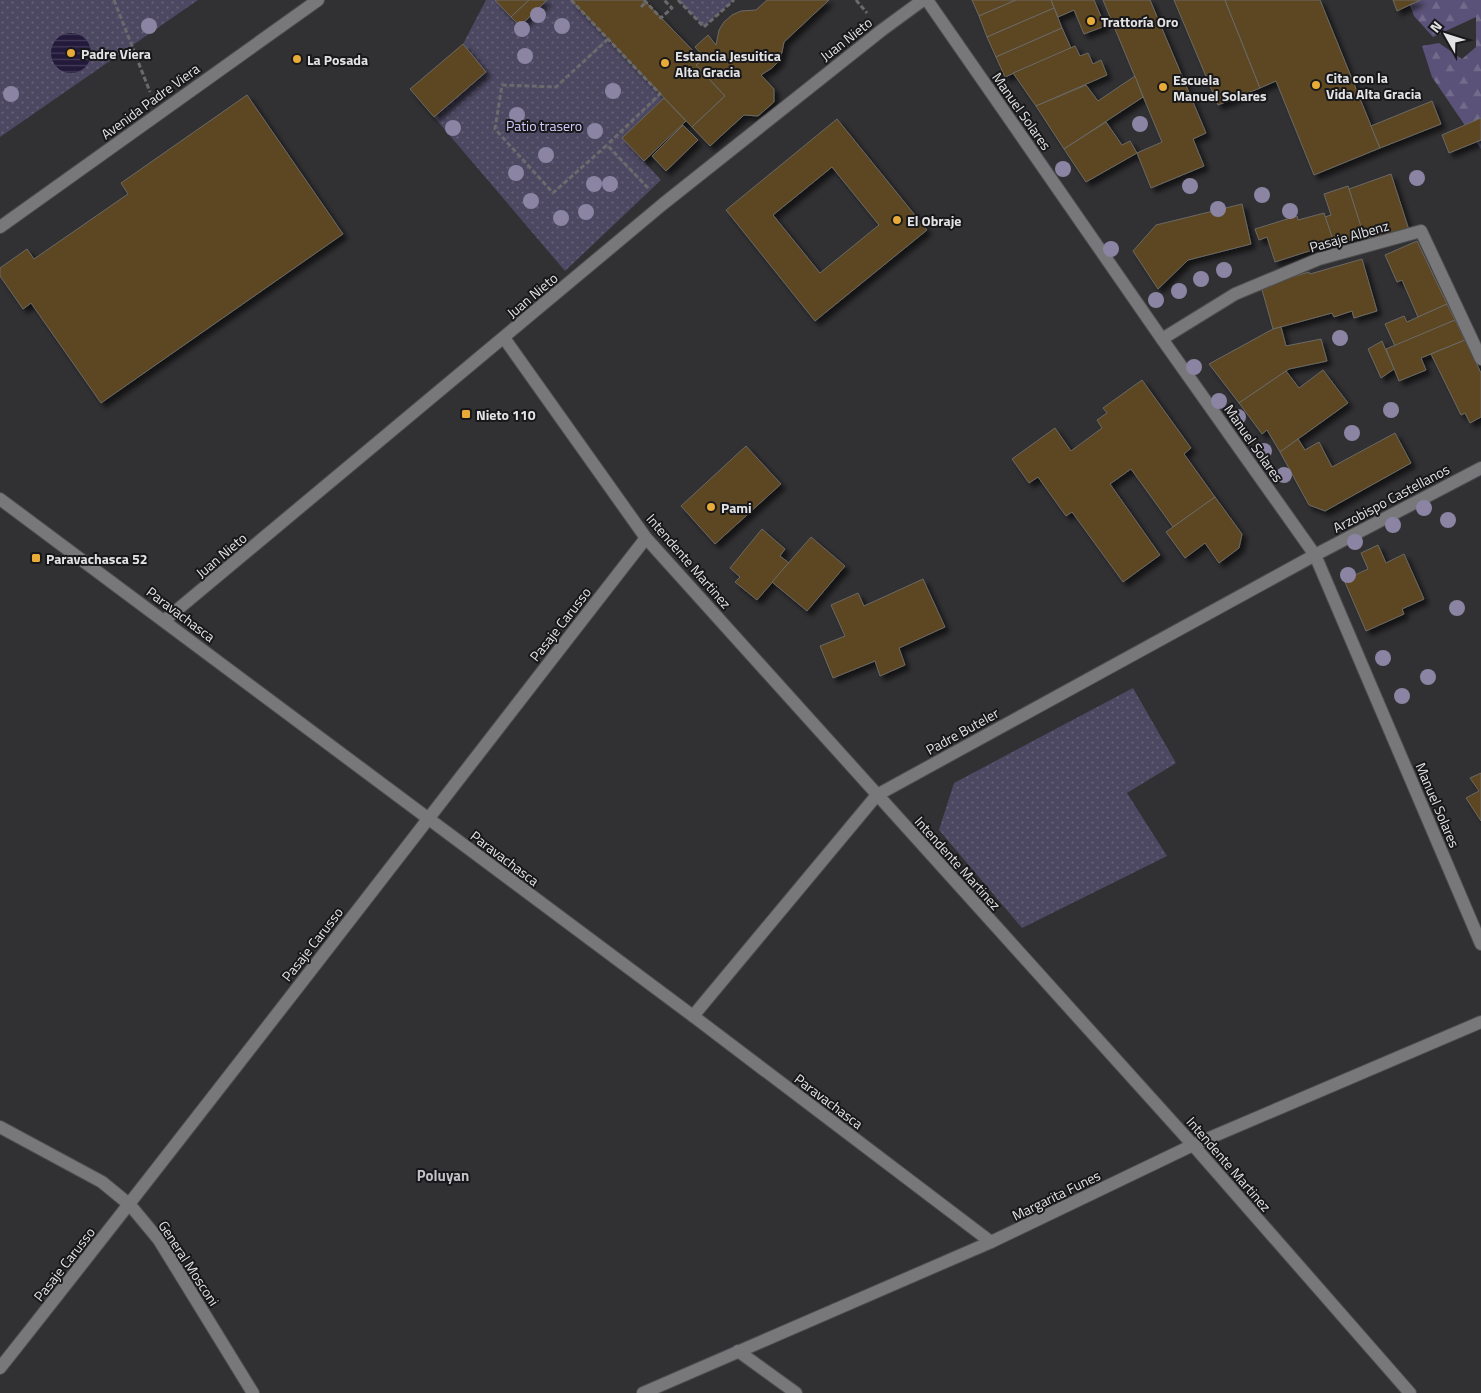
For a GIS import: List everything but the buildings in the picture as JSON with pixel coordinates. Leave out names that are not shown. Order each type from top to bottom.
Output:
[{"type":"street","name":"Avenida Padre Viera","points":[[0,227],[318,0]]},
{"type":"street","name":"Juan Nieto","points":[[165,620],[663,204],[882,30],[923,0]]},
{"type":"street","name":"Manuel Solares","points":[[927,0],[1314,555],[1481,944]]},
{"type":"street","name":"Pasaje Albenz","points":[[1162,339],[1234,294],[1319,259],[1421,231],[1481,359]]},
{"type":"street","name":"Intendente Martinez","points":[[504,338],[646,538],[1193,1145],[1410,1393]]},
{"type":"street","name":"Arzobispo Castellanos","points":[[1314,555],[1481,468]]},
{"type":"street","name":"Paravachasca","points":[[0,499],[165,620],[991,1242]]},
{"type":"street","name":"Pasaje Carusso","points":[[0,1368],[130,1205],[646,538]]},
{"type":"street","name":"Padre Buteler","points":[[693,1016],[877,795],[1314,555]]},
{"type":"street","name":"Margarita Funes","points":[[643,1393],[991,1242],[1193,1145],[1481,1022]]},
{"type":"street","name":"General Mosconi","points":[[0,1127],[102,1182],[130,1205],[159,1240],[254,1393]]},
{"type":"street","points":[[738,1351],[796,1393]]},
{"type":"path","points":[[114,0],[144,79]]},
{"type":"path","points":[[571,0],[608,39],[660,94],[553,193],[495,129],[502,85],[556,87],[608,39]]},
{"type":"path","points":[[641,8],[645,1],[661,18],[672,8],[664,0]]},
{"type":"path","points":[[678,0],[704,28],[734,0]]},
{"type":"path","points":[[856,0],[869,16]]},
{"type":"path","points":[[607,144],[663,204]]},
{"type":"green space","points":[[0,0],[198,0],[0,137]]},
{"type":"green space","name":"Patio trasero","points":[[486,0],[495,0],[520,26],[547,0],[571,0],[664,98],[622,138],[661,180],[565,271],[434,117],[486,72],[463,44]]},
{"type":"green space","points":[[678,0],[734,0],[704,27]]},
{"type":"green space","points":[[1408,0],[1481,0],[1481,149],[1432,77],[1422,46],[1439,43],[1462,59],[1476,47],[1476,17],[1433,37],[1414,16]]},
{"type":"green space","points":[[1133,688],[1176,763],[1127,793],[1167,856],[1022,928],[939,830],[954,783]]},
{"type":"shaded area","points":[[67,33],[75,33],[82,36],[88,42],[91,53],[88,64],[82,70],[75,73],[67,73],[60,70],[54,64],[51,57],[51,49],[54,42],[60,36]]},
{"type":"place","name":"Trattoría Oro","points":[[1091,21]]},
{"type":"place","name":"Padre Viera","points":[[71,53]]},
{"type":"place","name":"La Posada","points":[[297,59]]},
{"type":"place","name":"Estancia Jesuitica Alta Gracia","points":[[665,63]]},
{"type":"place","name":"Cita con la Vida Alta Gracia","points":[[1316,85]]},
{"type":"place","name":"Escuela Manuel Solares","points":[[1163,87]]},
{"type":"place","name":"El Obraje","points":[[897,220]]},
{"type":"place","name":"Nieto 110","points":[[466,414]]},
{"type":"place","name":"Pami","points":[[711,507]]},
{"type":"place","name":"Paravachasca 52","points":[[36,558]]},
{"type":"district","name":"Poluyan","points":[[443,1175]]}]
